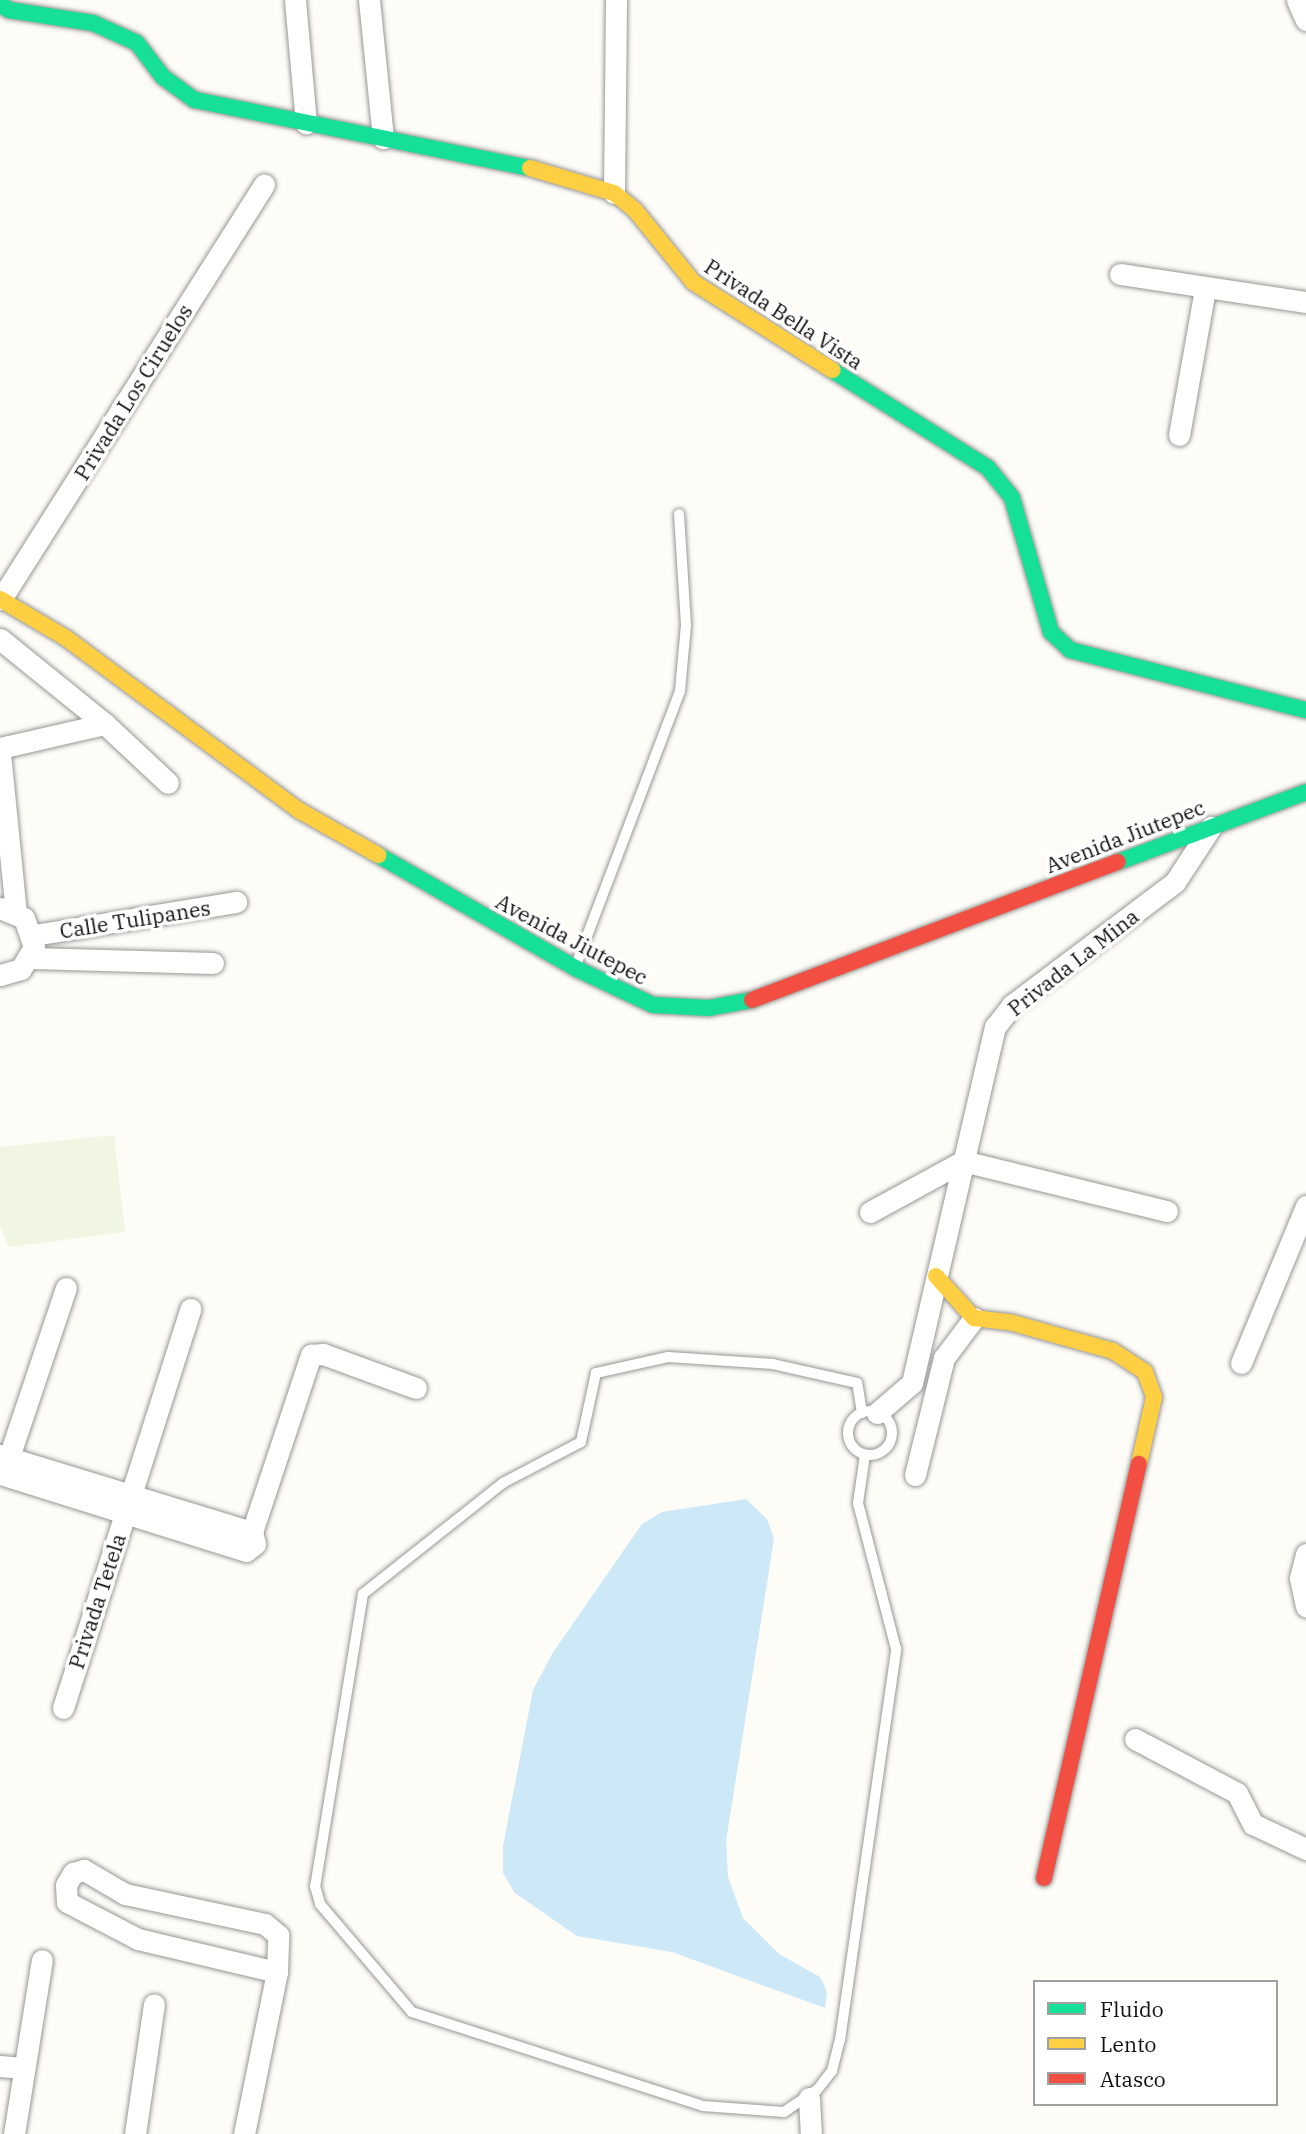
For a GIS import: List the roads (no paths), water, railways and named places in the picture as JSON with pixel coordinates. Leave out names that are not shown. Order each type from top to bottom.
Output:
[{"type":"street","points":[[295,0],[306,124]]},
{"type":"street","points":[[369,0],[383,138]]},
{"type":"street","points":[[614,193],[616,0]]},
{"type":"street","points":[[1297,0],[1306,20]]},
{"type":"street","name":"Privada Bella Vista","points":[[0,4],[9,10],[93,23],[137,43],[177,91],[194,100],[306,124],[504,160],[614,193],[635,210],[693,282],[988,468],[1012,498],[1051,632],[1070,650],[1306,710]]},
{"type":"street","name":"Privada Los Ciruelos","points":[[1,599],[264,184]]},
{"type":"street","points":[[1120,274],[1205,289],[1306,302]]},
{"type":"street","points":[[1179,435],[1205,289]]},
{"type":"street","name":"Avenida Jiutepec","points":[[1,599],[66,638],[300,811],[575,968],[653,1005],[709,1008],[755,999],[1306,792]]},
{"type":"street","points":[[0,639],[104,724],[168,783]]},
{"type":"street","points":[[0,748],[104,724]]},
{"type":"street","points":[[0,753],[8,910],[34,935],[31,958],[21,969],[0,975]]},
{"type":"street","name":"Privada La Mina","points":[[870,1413],[912,1382],[995,1027],[1012,1005],[1175,882],[1213,825]]},
{"type":"street","name":"Calle Tulipanes","points":[[34,935],[236,902]]},
{"type":"street","points":[[31,958],[214,963]]},
{"type":"street","points":[[870,1212],[963,1161],[1167,1210]]},
{"type":"street","points":[[1241,1363],[1306,1206]]},
{"type":"street","points":[[936,1276],[974,1318],[1013,1323],[1113,1351],[1145,1372],[1154,1397],[1044,1878]]},
{"type":"street","points":[[66,1288],[2,1469],[128,1504],[246,1551],[255,1544],[252,1532],[311,1354],[323,1354],[416,1388]]},
{"type":"street","name":"Privada Tetela","points":[[63,1708],[190,1310]]},
{"type":"street","points":[[915,1475],[944,1358],[974,1318]]},
{"type":"street","points":[[1303,1601],[1306,1554]]},
{"type":"street","points":[[1135,1739],[1237,1793],[1252,1824],[1306,1849]]},
{"type":"street","points":[[244,2134],[277,1972],[278,1935],[265,1924],[125,1894],[84,1870],[73,1873],[66,1885],[67,1902],[138,1939],[277,1972]]},
{"type":"street","points":[[14,2134],[42,1960]]},
{"type":"street","points":[[135,2134],[154,2004]]},
{"type":"street","points":[[0,2066],[23,2068]]},
{"type":"street","points":[[808,2098],[811,2134]]},
{"type":"lane","points":[[575,968],[680,691],[685,625],[679,514]]},
{"type":"lane","points":[[865,1455],[858,1503],[896,1648],[840,2040],[832,2071],[808,2098],[784,2112],[703,2106],[412,2012],[320,1903],[315,1886],[363,1594],[503,1483],[581,1442],[596,1373],[668,1357],[773,1364],[857,1383],[870,1413],[888,1421],[891,1441],[883,1451],[865,1455],[856,1450],[849,1437],[851,1423],[870,1413]]},
{"type":"water","points":[[746,1499],[767,1519],[774,1539],[726,1841],[728,1877],[743,1918],[779,1954],[820,1977],[827,1992],[825,2008],[672,1952],[577,1936],[515,1893],[503,1873],[503,1846],[533,1690],[552,1654],[642,1524],[662,1512]]}]
